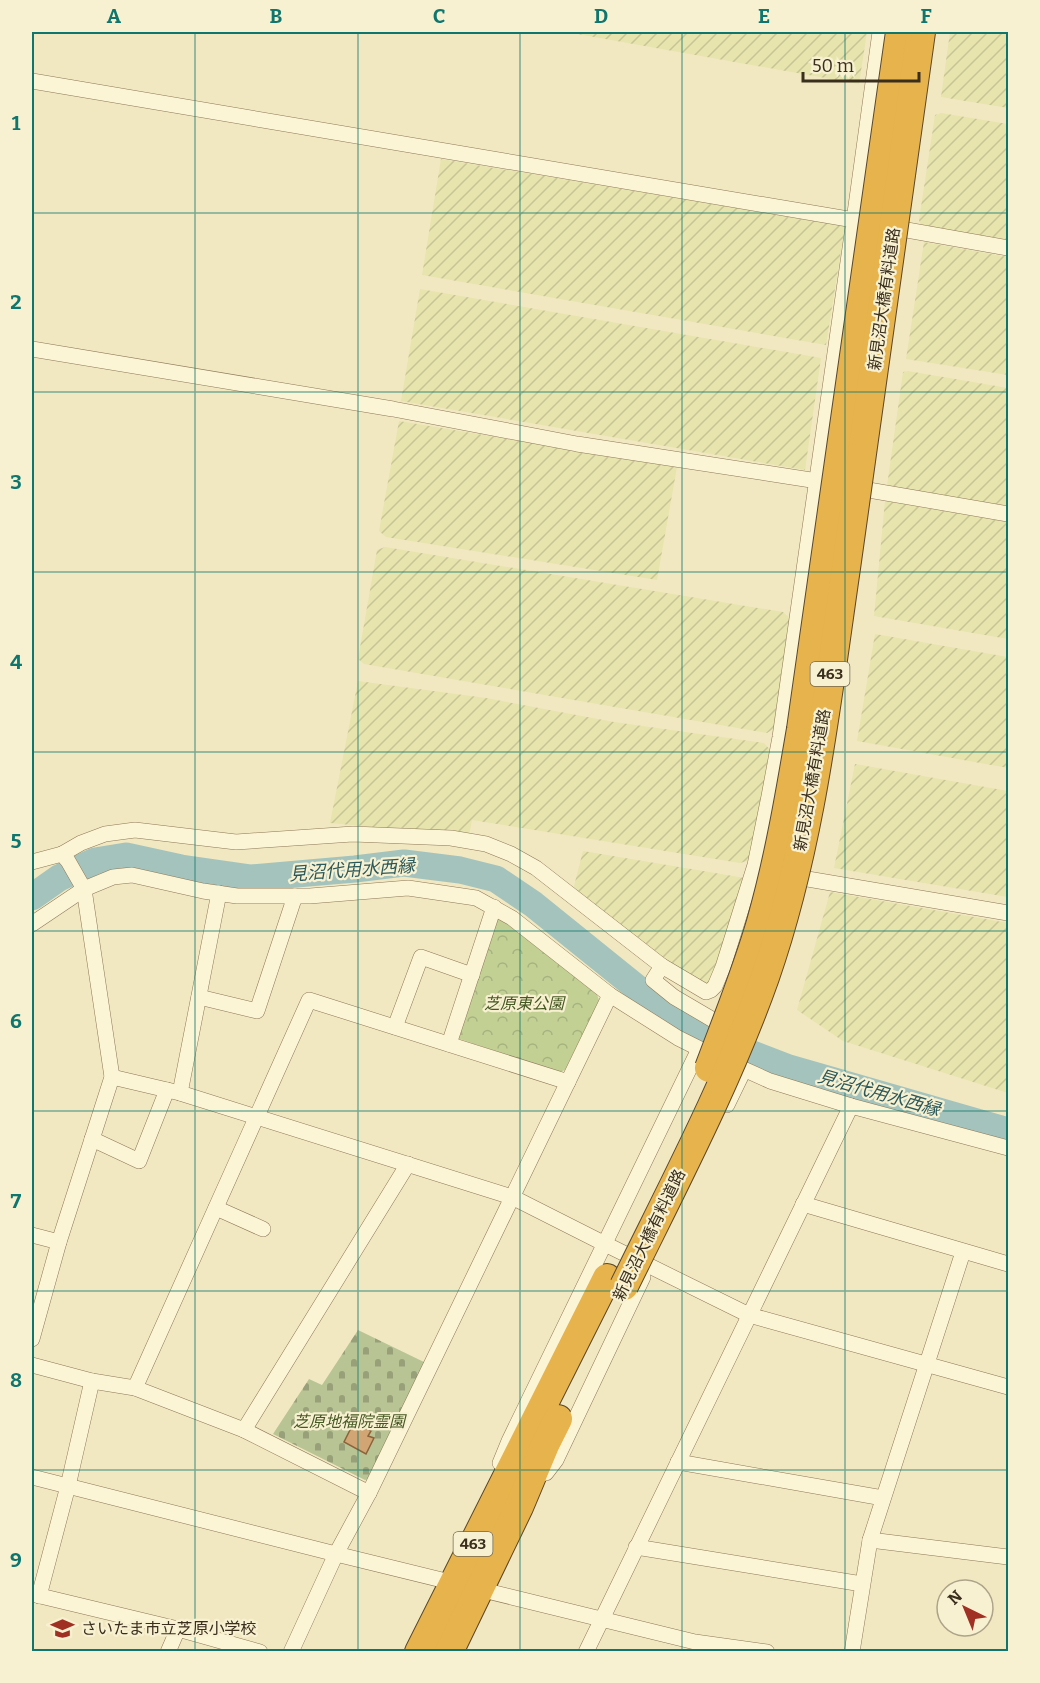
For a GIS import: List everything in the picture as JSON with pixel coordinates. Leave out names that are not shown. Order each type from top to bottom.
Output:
[{"type":"highway","name":"新見沼大橋有料道路","points":[[616,1282],[708,1069],[748,963],[772,879],[803,718],[900,32]]},
{"type":"highway","name":"新見沼大橋有料道路","points":[[536,1441],[616,1282],[719,1089],[765,976],[800,853],[822,731],[921,32]]},
{"type":"highway","name":"463","points":[[449,1652],[492,1505],[536,1441]]},
{"type":"highway","name":"463","points":[[420,1652],[519,1507],[531,1476],[536,1441]]},
{"type":"street","points":[[32,862],[65,858],[81,843],[105,834],[135,830],[236,842],[353,834],[451,838],[486,844],[511,854],[536,868],[662,966],[706,992],[711,990],[723,967],[753,871],[780,736],[880,32]]},
{"type":"street","points":[[32,81],[1008,248]]},
{"type":"street","points":[[32,349],[393,410],[577,444],[1008,514]]},
{"type":"street","points":[[32,1339],[59,1242],[112,1077],[84,889],[65,858]]},
{"type":"street","points":[[753,871],[815,879],[1008,913]]},
{"type":"street","points":[[32,924],[84,889],[113,877],[132,875],[237,896],[295,896],[408,888],[476,897],[512,918],[610,995],[678,1038],[744,1070],[851,1106],[1008,1148]]},
{"type":"street","points":[[92,1140],[139,1161],[173,1091],[199,997],[219,894]]},
{"type":"street","points":[[199,997],[257,1011],[295,896]]},
{"type":"street","points":[[449,1044],[494,907]]},
{"type":"street","points":[[395,1027],[422,957],[471,975]]},
{"type":"street","points":[[492,1505],[496,1477],[509,1441],[605,1244],[704,1051],[720,1029],[720,1024],[674,997],[653,980],[662,966]]},
{"type":"street","points":[[291,1652],[336,1554],[369,1493],[610,995]]},
{"type":"street","points":[[135,1388],[309,1000],[568,1082]]},
{"type":"street","points":[[531,1476],[546,1473],[556,1460],[744,1070]]},
{"type":"street","points":[[112,1077],[173,1091],[512,1197],[749,1315],[1008,1387]]},
{"type":"street","points":[[585,1652],[851,1106]]},
{"type":"street","points":[[244,1430],[408,1164]]},
{"type":"street","points":[[803,1204],[1008,1264]]},
{"type":"street","points":[[216,1208],[263,1229]]},
{"type":"street","points":[[32,1236],[59,1242]]},
{"type":"street","points":[[852,1652],[870,1540],[963,1252]]},
{"type":"street","points":[[32,1365],[92,1381],[135,1388],[244,1430],[369,1493]]},
{"type":"street","points":[[92,1381],[68,1486],[35,1595],[178,1629],[260,1652]]},
{"type":"street","points":[[678,1462],[883,1498]]},
{"type":"street","points":[[32,1477],[695,1642],[767,1652]]},
{"type":"street","points":[[870,1540],[1008,1557]]},
{"type":"street","points":[[636,1547],[862,1584]]},
{"type":"street","points":[[168,1652],[178,1629]]},
{"type":"shaded area","points":[[566,32],[867,32],[859,84]]},
{"type":"shaded area","points":[[950,32],[1008,32],[1008,108],[941,97]]},
{"type":"shaded area","points":[[941,113],[1008,124],[1008,240],[921,226],[919,220],[935,115]]},
{"type":"shaded area","points":[[441,159],[845,226],[826,345],[422,275]]},
{"type":"shaded area","points":[[924,242],[1008,257],[1008,375],[906,359]]},
{"type":"shaded area","points":[[420,289],[821,358],[805,470],[401,401]]},
{"type":"shaded area","points":[[903,372],[1008,388],[1008,506],[887,486]]},
{"type":"shaded area","points":[[399,421],[677,467],[657,580],[386,537],[379,531]]},
{"type":"shaded area","points":[[885,501],[1008,522],[1008,639],[874,616]]},
{"type":"shaded area","points":[[385,547],[783,612],[791,619],[775,728],[767,733],[364,664],[358,659],[377,550]]},
{"type":"shaded area","points":[[875,634],[1008,657],[1008,768],[857,741]]},
{"type":"shaded area","points":[[358,681],[486,698],[614,722],[764,743],[772,752],[750,860],[740,863],[472,820],[469,836],[330,823]]},
{"type":"shaded area","points":[[855,764],[1008,791],[1008,897],[834,868]]},
{"type":"shaded area","points":[[583,851],[745,878],[714,978],[708,986],[700,985],[573,890]]},
{"type":"shaded area","points":[[830,892],[1008,923],[1008,1093],[843,1041],[797,1010]]},
{"type":"green space","name":"芝原東公園","points":[[497,912],[596,992],[599,1000],[565,1070],[557,1072],[454,1037]]},
{"type":"green space","name":"芝原地福院霊園","points":[[358,1330],[426,1363],[371,1478],[365,1480],[273,1434],[309,1379],[322,1385]]},
{"type":"building","points":[[361,1425],[371,1431],[368,1436],[374,1438],[366,1454],[344,1442],[352,1426],[358,1429]]},
{"type":"waterway","name":"見沼代用水西縁","points":[[32,897],[59,878],[95,861],[126,856],[181,868],[251,878],[404,863],[460,870],[496,879],[533,904],[652,1000],[704,1031]]},
{"type":"waterway","name":"見沼代用水西縁","points":[[750,1053],[789,1068],[1008,1131]]},
{"type":"place","name":"さいたま市立芝原小学校","points":[[63,1628]]}]
